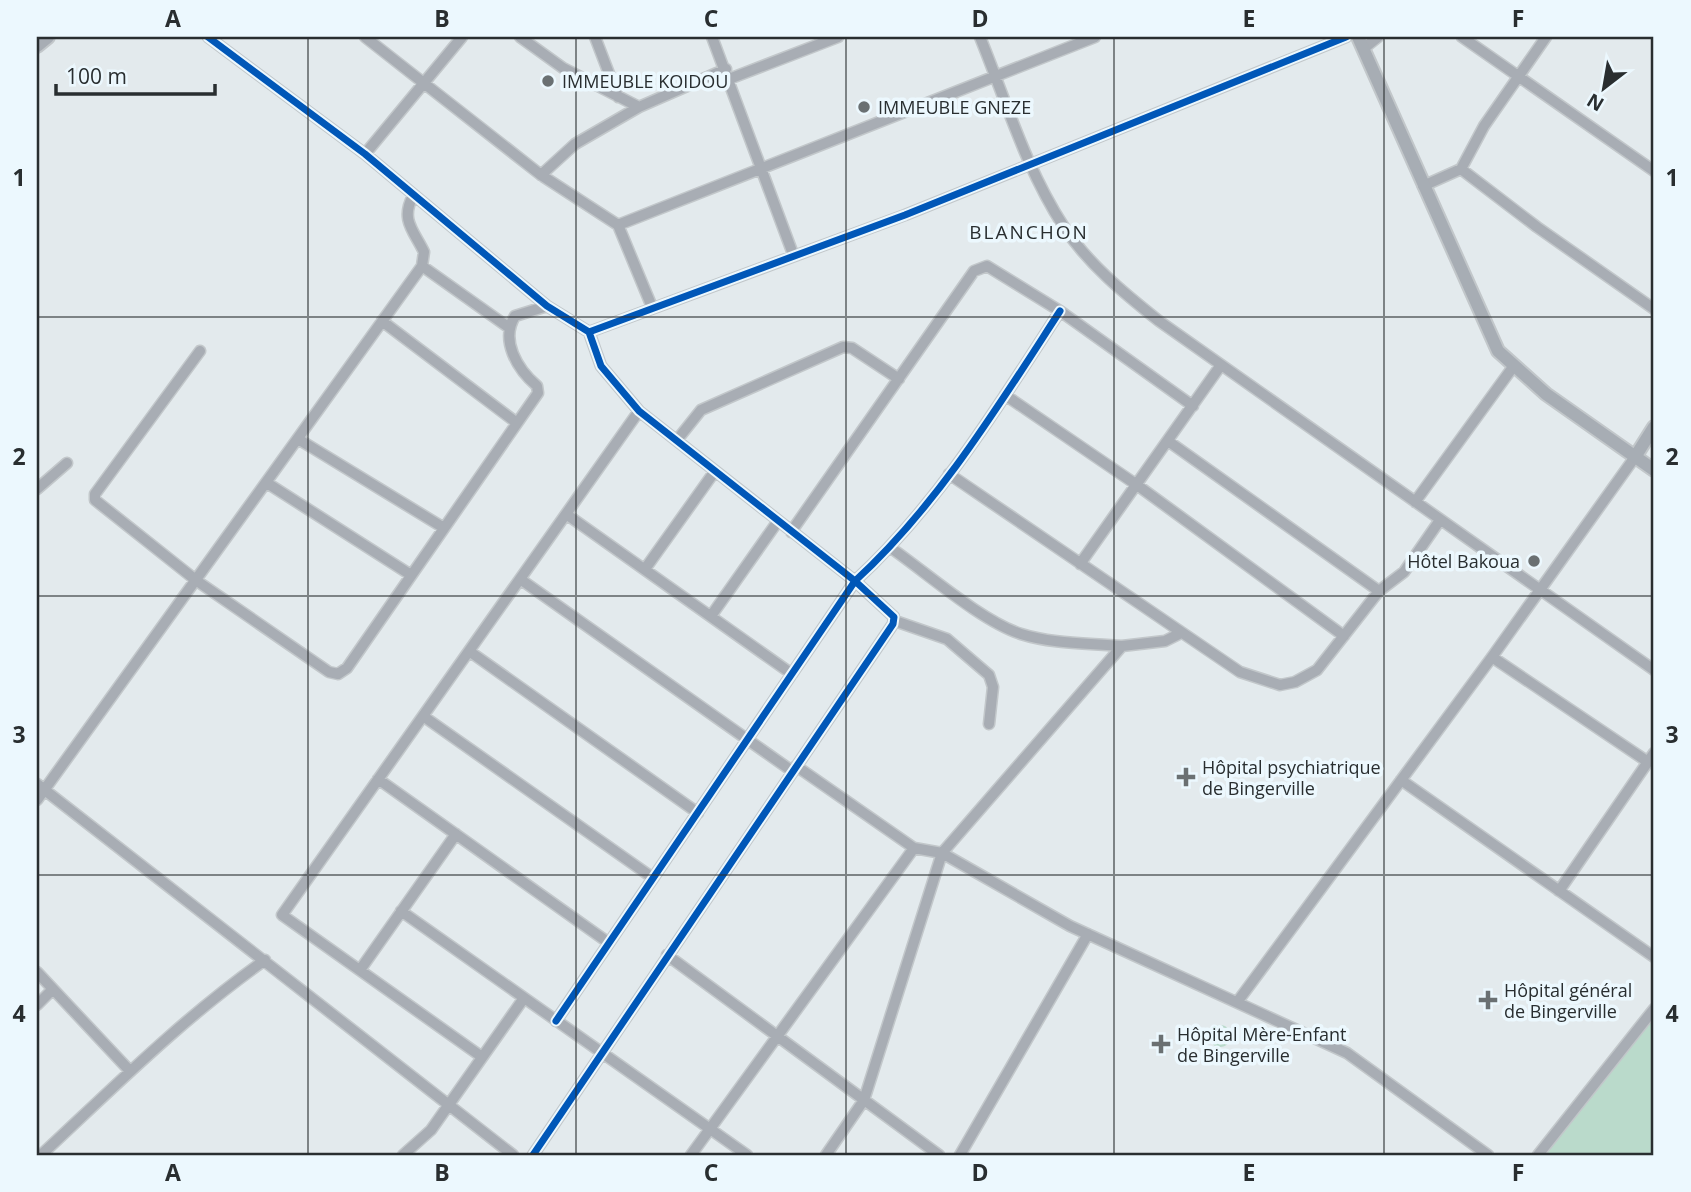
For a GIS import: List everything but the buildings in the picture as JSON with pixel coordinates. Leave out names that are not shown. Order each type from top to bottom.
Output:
[{"type":"main road","points":[[37,46],[48,37]]},
{"type":"main road","points":[[1360,43],[1490,338],[1513,367],[1654,470]]},
{"type":"main road","points":[[1635,457],[1654,427]]},
{"type":"street","points":[[208,37],[365,154],[413,197],[547,306],[589,332],[601,366],[639,411],[855,581],[895,621],[947,639],[989,675],[993,687],[989,724]]},
{"type":"street","points":[[365,37],[541,175],[618,225],[652,307]]},
{"type":"street","points":[[365,154],[461,37]]},
{"type":"street","points":[[520,37],[563,68],[639,107]]},
{"type":"street","points":[[595,37],[618,97]]},
{"type":"street","points":[[712,37],[793,254]]},
{"type":"street","points":[[541,175],[575,144],[639,107],[838,37]]},
{"type":"street","points":[[980,37],[1029,164],[1064,228],[1093,262],[1151,314],[1221,365],[1654,670]]},
{"type":"street","points":[[618,225],[1095,37]]},
{"type":"street","points":[[589,332],[793,254],[905,215],[1346,37]]},
{"type":"street","points":[[1360,43],[1378,37]]},
{"type":"street","points":[[1462,37],[1654,171]]},
{"type":"street","points":[[1423,186],[1461,169],[1517,76],[1546,37]]},
{"type":"street","points":[[1461,169],[1537,227],[1654,309]]},
{"type":"street","points":[[37,800],[46,792],[422,266],[424,252],[408,228],[408,206],[413,197]]},
{"type":"street","points":[[422,266],[508,327]]},
{"type":"street","points":[[791,532],[974,271],[987,266],[1060,311],[1193,406]]},
{"type":"street","points":[[200,351],[95,497],[197,581],[329,672],[338,674],[347,668],[538,393],[537,386],[526,377],[510,348],[508,327],[515,316],[547,306]]},
{"type":"street","points":[[556,1021],[855,581],[891,548],[949,474],[1060,311]]},
{"type":"street","points":[[382,321],[517,423]]},
{"type":"street","points":[[677,440],[701,411],[843,347],[852,348],[899,379]]},
{"type":"street","points":[[1080,564],[1221,365]]},
{"type":"street","points":[[1415,502],[1513,367]]},
{"type":"street","points":[[1005,395],[1137,485],[1344,636]]},
{"type":"street","points":[[482,1056],[282,915],[639,411]]},
{"type":"street","points":[[298,439],[444,528]]},
{"type":"street","points":[[1168,441],[1379,591]]},
{"type":"street","points":[[1238,1001],[1492,657],[1635,457]]},
{"type":"street","points":[[37,489],[67,463]]},
{"type":"street","points":[[645,569],[715,471]]},
{"type":"street","points":[[949,474],[1240,672],[1280,685],[1295,682],[1317,670],[1379,591],[1404,572],[1440,520]]},
{"type":"street","points":[[267,483],[411,575]]},
{"type":"street","points":[[566,514],[792,674]]},
{"type":"street","points":[[711,616],[778,521]]},
{"type":"street","points":[[891,548],[991,619],[1033,638],[1122,646],[1165,641],[1181,633]]},
{"type":"street","points":[[520,579],[747,740],[914,848],[942,853],[1088,934],[1347,1052],[1488,1155]]},
{"type":"street","points":[[533,1155],[895,621]]},
{"type":"street","points":[[826,1155],[864,1100],[942,853],[1122,646]]},
{"type":"street","points":[[469,651],[698,813]]},
{"type":"street","points":[[1492,657],[1651,758],[1559,891]]},
{"type":"street","points":[[423,716],[653,878]]},
{"type":"street","points":[[378,779],[609,943]]},
{"type":"street","points":[[1401,780],[1654,957]]},
{"type":"street","points":[[37,784],[513,1155]]},
{"type":"street","points":[[360,970],[456,834]]},
{"type":"street","points":[[691,1155],[914,848]]},
{"type":"street","points":[[401,911],[747,1155]]},
{"type":"street","points":[[960,1155],[1088,934]]},
{"type":"street","points":[[667,955],[939,1155]]},
{"type":"street","points":[[41,1155],[129,1070],[224,989],[265,960]]},
{"type":"street","points":[[37,972],[129,1070]]},
{"type":"street","points":[[37,1005],[53,989]]},
{"type":"street","points":[[403,1155],[431,1130],[524,998]]},
{"type":"street","points":[[1538,1155],[1654,1009]]},
{"type":"green space","points":[[1654,1017],[1654,1155],[1543,1155]]},
{"type":"green space","points":[[1220,1025],[1228,1028],[1231,1036],[1228,1044],[1220,1047],[1212,1044],[1209,1036],[1212,1028]]},
{"type":"cycle path","points":[[208,37],[365,154],[547,306],[589,332],[601,366],[639,411],[855,581],[894,617],[893,624],[533,1155]]},
{"type":"cycle path","points":[[589,332],[905,215],[1346,37]]},
{"type":"cycle path","points":[[556,1021],[855,581],[913,520],[966,453],[1060,311]]},
{"type":"place","name":"IMMEUBLE KOIDOU","points":[[548,81]]},
{"type":"place","name":"IMMEUBLE GNEZE","points":[[864,107]]},
{"type":"place","name":"Hôtel Bakoua","points":[[1534,561]]},
{"type":"place","name":"Hôpital psychiatrique de Bingerville","points":[[1186,777]]},
{"type":"place","name":"Hôpital général de Bingerville","points":[[1488,1000]]},
{"type":"place","name":"Hôpital Mère-Enfant de Bingerville","points":[[1161,1044]]},
{"type":"district","name":"BLANCHON","points":[[1029,232]]}]
